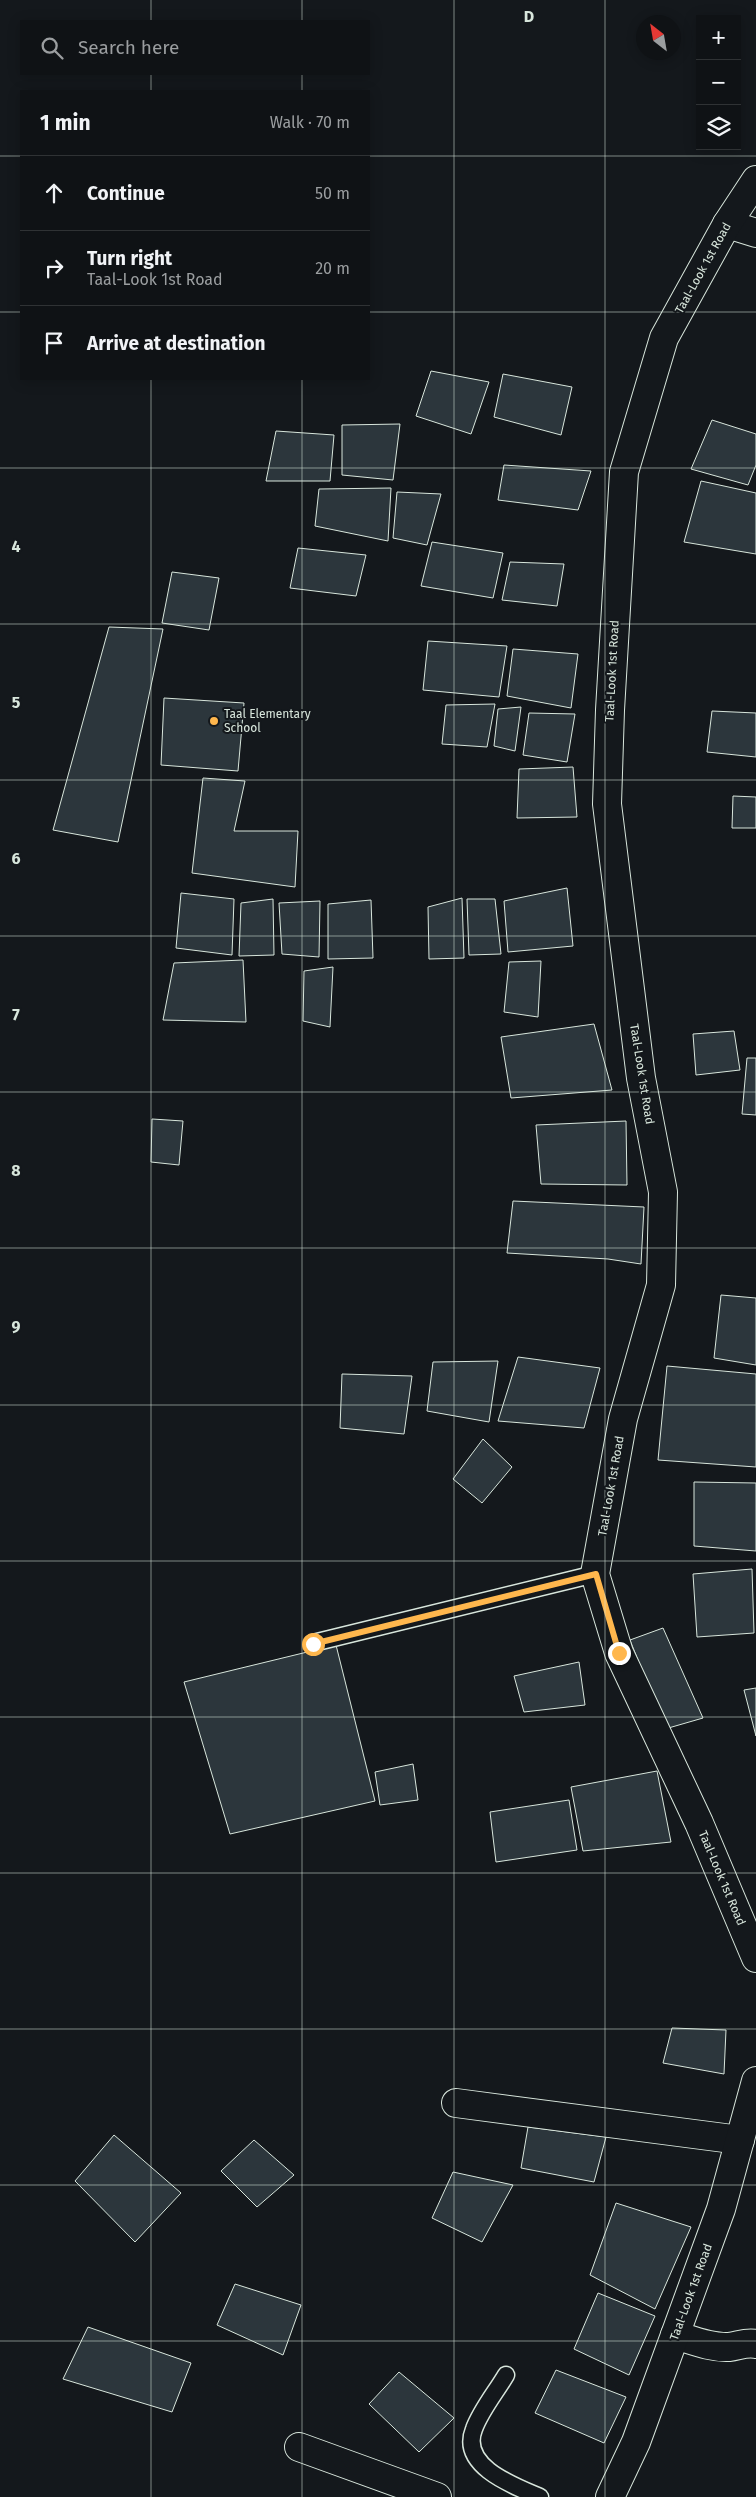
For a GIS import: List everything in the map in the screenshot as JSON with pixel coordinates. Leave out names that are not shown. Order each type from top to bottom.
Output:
[{"type":"street","name":"Taal-Look 1st Road","points":[[756,180],[727,224],[664,338],[624,472],[610,710],[607,804],[641,1078],[663,1192],[661,1284],[623,1419],[596,1574],[619,1653],[699,1824],[756,1958]]},
{"type":"street","points":[[727,224],[756,233]]},
{"type":"street","name":"Taal-Look 1st Road","points":[[610,2497],[636,2442],[721,2209],[756,2081]]},
{"type":"street","points":[[456,2104],[740,2140]]},
{"type":"street","points":[[675,2335],[714,2346],[730,2347],[746,2342],[756,2344]]},
{"type":"street","points":[[299,2447],[438,2497]]},
{"type":"lane","points":[[313,1644],[596,1574]]},
{"type":"lane","points":[[506,2375],[473,2430],[472,2448],[479,2461],[492,2473],[540,2497]]},
{"type":"building","points":[[431,371],[489,382],[471,434],[416,416]]},
{"type":"building","points":[[503,374],[572,387],[561,435],[494,417]]},
{"type":"building","points":[[712,420],[756,434],[756,465],[748,485],[691,469]]},
{"type":"building","points":[[400,424],[393,480],[342,475],[342,425]]},
{"type":"building","points":[[276,431],[334,435],[330,481],[266,481]]},
{"type":"building","points":[[504,465],[591,471],[578,510],[498,500]]},
{"type":"building","points":[[701,481],[756,493],[756,554],[684,542]]},
{"type":"building","points":[[391,488],[388,541],[315,526],[319,489]]},
{"type":"building","points":[[397,492],[441,494],[427,545],[393,538]]},
{"type":"building","points":[[432,542],[503,553],[493,598],[421,586]]},
{"type":"building","points":[[298,548],[366,555],[356,596],[290,588]]},
{"type":"building","points":[[510,562],[564,564],[557,606],[502,600]]},
{"type":"building","points":[[172,572],[219,578],[209,630],[162,623]]},
{"type":"building","points":[[109,627],[163,629],[118,842],[53,830]]},
{"type":"building","points":[[428,641],[507,646],[499,697],[423,690]]},
{"type":"building","points":[[513,649],[578,654],[571,708],[507,696]]},
{"type":"building","points":[[164,698],[244,703],[238,771],[161,765]]},
{"type":"building","points":[[495,704],[487,747],[442,744],[446,705]]},
{"type":"building","points":[[521,707],[515,751],[494,746],[498,709]]},
{"type":"building","points":[[712,711],[756,713],[756,757],[707,752]]},
{"type":"building","points":[[529,713],[575,714],[567,762],[523,755]]},
{"type":"building","points":[[573,767],[577,817],[517,818],[519,769]]},
{"type":"building","points":[[203,778],[245,781],[234,831],[298,831],[295,887],[192,873]]},
{"type":"building","points":[[733,796],[756,797],[756,828],[732,828]]},
{"type":"building","points":[[567,888],[573,946],[508,952],[504,901]]},
{"type":"building","points":[[181,893],[234,899],[232,955],[176,948]]},
{"type":"building","points":[[462,898],[464,958],[429,959],[428,907]]},
{"type":"building","points":[[273,899],[274,955],[239,956],[241,903]]},
{"type":"building","points":[[467,899],[495,899],[501,954],[469,955]]},
{"type":"building","points":[[371,900],[373,958],[328,959],[328,904]]},
{"type":"building","points":[[320,901],[319,957],[282,954],[279,903]]},
{"type":"building","points":[[243,960],[246,1022],[163,1020],[174,963]]},
{"type":"building","points":[[541,961],[538,1017],[504,1012],[509,962]]},
{"type":"building","points":[[333,967],[330,1027],[303,1021],[304,971]]},
{"type":"building","points":[[594,1024],[612,1090],[511,1098],[501,1037]]},
{"type":"building","points":[[734,1031],[740,1070],[696,1075],[693,1034]]},
{"type":"building","points":[[747,1058],[756,1058],[756,1115],[742,1114]]},
{"type":"building","points":[[152,1119],[183,1121],[179,1165],[151,1162]]},
{"type":"building","points":[[626,1121],[627,1185],[541,1184],[536,1125]]},
{"type":"building","points":[[513,1201],[644,1207],[641,1264],[608,1259],[507,1253]]},
{"type":"building","points":[[721,1295],[756,1298],[756,1365],[714,1358]]},
{"type":"building","points":[[518,1357],[600,1368],[584,1428],[498,1421]]},
{"type":"building","points":[[498,1361],[489,1422],[427,1411],[433,1362]]},
{"type":"building","points":[[667,1366],[756,1374],[756,1467],[658,1460]]},
{"type":"building","points":[[342,1374],[412,1376],[404,1434],[340,1428]]},
{"type":"building","points":[[483,1439],[512,1467],[482,1503],[453,1479]]},
{"type":"building","points":[[694,1482],[756,1483],[756,1551],[694,1546]]},
{"type":"building","points":[[752,1569],[754,1633],[697,1637],[693,1574]]},
{"type":"building","points":[[663,1628],[703,1718],[665,1729],[630,1640]]},
{"type":"building","points":[[336,1645],[375,1801],[230,1834],[184,1682]]},
{"type":"building","points":[[579,1662],[585,1705],[524,1712],[514,1676]]},
{"type":"building","points":[[756,1688],[756,1736],[744,1690]]},
{"type":"building","points":[[413,1764],[418,1800],[380,1805],[375,1772]]},
{"type":"building","points":[[657,1771],[671,1842],[583,1851],[571,1787]]},
{"type":"building","points":[[569,1800],[577,1850],[496,1862],[490,1812]]},
{"type":"building","points":[[672,2028],[726,2030],[724,2074],[663,2063]]},
{"type":"building","points":[[528,2127],[606,2137],[594,2182],[521,2168]]},
{"type":"building","points":[[114,2135],[181,2193],[135,2242],[75,2181]]},
{"type":"building","points":[[254,2140],[294,2175],[257,2207],[221,2171]]},
{"type":"building","points":[[453,2172],[513,2185],[482,2242],[432,2218]]},
{"type":"building","points":[[616,2203],[691,2227],[655,2309],[590,2275]]},
{"type":"building","points":[[235,2284],[301,2305],[283,2355],[217,2325]]},
{"type":"building","points":[[598,2293],[655,2316],[629,2375],[574,2349]]},
{"type":"building","points":[[88,2327],[191,2363],[172,2412],[63,2379]]},
{"type":"building","points":[[556,2370],[626,2397],[604,2443],[535,2413]]},
{"type":"building","points":[[399,2372],[454,2418],[419,2452],[369,2404]]},
{"type":"place","name":"Taal Elementary School","points":[[214,721]]},
{"type":"route","points":[[313,1644],[596,1574],[619,1653]]}]
